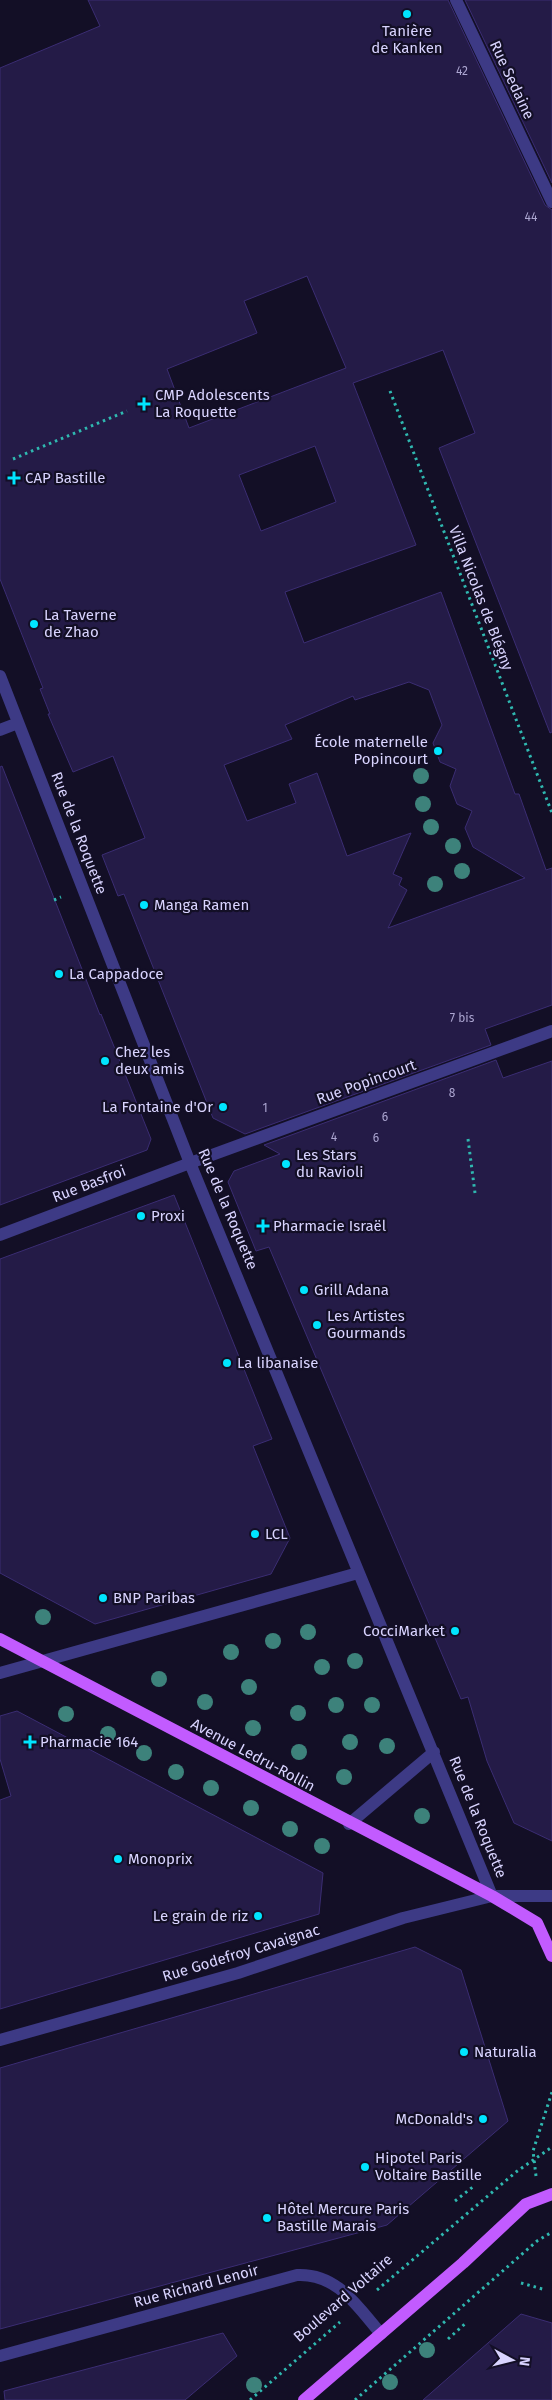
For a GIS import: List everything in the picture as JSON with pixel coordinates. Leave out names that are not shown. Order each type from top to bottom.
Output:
[{"type":"main road","name":"Avenue Ledru-Rollin","points":[[0,1639],[350,1824],[492,1896]]},
{"type":"main road","name":"Rue de la Roquette","points":[[492,1896],[537,1923],[552,1956]]},
{"type":"main road","points":[[304,2400],[463,2263],[526,2204],[552,2194]]},
{"type":"street","name":"Rue Sedaine","points":[[456,0],[552,202]]},
{"type":"street","name":"Rue de la Roquette","points":[[0,676],[190,1163],[262,1333],[358,1573],[434,1752],[492,1896]]},
{"type":"street","points":[[0,730],[18,723]]},
{"type":"street","name":"Rue Popincourt","points":[[190,1163],[552,1031]]},
{"type":"street","name":"Rue Basfroi","points":[[0,1235],[190,1163]]},
{"type":"street","points":[[0,1673],[39,1660],[358,1573]]},
{"type":"street","name":"Rue de la Roquette","points":[[350,1824],[434,1752]]},
{"type":"street","name":"Rue Godefroy Cavaignac","points":[[0,2040],[238,1973],[403,1918],[492,1896],[552,1896]]},
{"type":"street","name":"Rue Richard Lenoir","points":[[0,2356],[297,2275],[307,2274],[332,2282],[357,2306],[381,2334]]},
{"type":"path","name":"Villa Nicolas de Blégny","points":[[390,391],[552,813]]},
{"type":"path","points":[[12,458],[127,411]]},
{"type":"path","points":[[468,1139],[475,1193]]},
{"type":"path","points":[[533,2151],[552,2092]]},
{"type":"path","name":"Boulevard Voltaire","points":[[250,2400],[357,2306],[516,2172],[552,2147]]},
{"type":"path","points":[[455,2201],[474,2186]]},
{"type":"path","points":[[355,2400],[537,2242],[552,2232]]},
{"type":"path","points":[[521,2283],[546,2290]]},
{"type":"path","points":[[448,2340],[467,2322]]},
{"type":"building","points":[[88,0],[448,0],[545,205],[552,210],[552,732],[550,733],[439,448],[475,433],[443,350],[353,383],[416,545],[285,592],[304,643],[441,592],[515,794],[519,794],[546,870],[552,868],[552,1005],[485,1029],[491,1045],[245,1134],[213,1118],[124,894],[118,896],[102,855],[145,838],[113,756],[73,772],[48,714],[50,714],[40,689],[43,688],[0,579],[0,68],[100,26]],"holes":[[[307,276],[346,368],[189,428],[167,369],[257,333],[244,301]],[[315,446],[336,502],[261,531],[239,475]],[[409,682],[429,690],[442,725],[433,743],[440,762],[456,769],[450,786],[457,804],[472,811],[465,828],[473,847],[525,878],[388,928],[407,890],[399,885],[402,878],[393,874],[411,833],[347,856],[317,773],[289,784],[296,803],[247,821],[224,765],[292,739],[285,725],[353,696],[355,700]]]},
{"type":"building","points":[[465,0],[552,0],[552,183]]},
{"type":"building","points":[[2,766],[151,1139],[147,1150],[0,1205],[0,767]]},
{"type":"building","points":[[496,1060],[503,1078],[552,1061],[552,1841],[514,1823],[487,1761],[468,1697],[461,1699],[269,1247],[256,1251],[228,1182],[234,1171],[280,1154],[264,1145]]},
{"type":"building","points":[[174,1195],[272,1439],[253,1446],[290,1538],[271,1574],[95,1624],[0,1573],[0,1259]]},
{"type":"building","name":"Monoprix","points":[[17,1711],[323,1873],[319,1914],[0,2009],[0,1800],[11,1796],[0,1759],[0,1716]]},
{"type":"building","points":[[415,1947],[461,1970],[508,2121],[387,2225],[0,2329],[0,2068]]},
{"type":"building","points":[[521,2314],[552,2323],[552,2400],[423,2400]]},
{"type":"building","points":[[223,2333],[237,2356],[185,2400],[5,2400],[4,2391]]},
{"type":"place","name":"Tanière de Kanken","points":[[407,14]]},
{"type":"place","name":"CMP Adolescents La Roquette","points":[[144,404]]},
{"type":"place","name":"CAP Bastille","points":[[14,478]]},
{"type":"place","name":"La Taverne de Zhao","points":[[34,624]]},
{"type":"place","name":"École maternelle Popincourt","points":[[438,751]]},
{"type":"place","name":"Manga Ramen","points":[[144,905]]},
{"type":"place","name":"La Cappadoce","points":[[59,974]]},
{"type":"place","name":"Chez les deux amis","points":[[105,1061]]},
{"type":"place","name":"La Fontaine d'Or","points":[[223,1107]]},
{"type":"place","name":"Les Stars du Ravioli","points":[[286,1164]]},
{"type":"place","name":"Proxi","points":[[141,1216]]},
{"type":"place","name":"Pharmacie Israël","points":[[263,1226]]},
{"type":"place","name":"Grill Adana","points":[[304,1290]]},
{"type":"place","name":"Les Artistes Gourmands","points":[[317,1325]]},
{"type":"place","name":"La libanaise","points":[[227,1363]]},
{"type":"place","name":"LCL","points":[[255,1534]]},
{"type":"place","name":"BNP Paribas","points":[[103,1598]]},
{"type":"place","name":"CocciMarket","points":[[455,1631]]},
{"type":"place","name":"Pharmacie 164","points":[[30,1742]]},
{"type":"place","name":"Monoprix","points":[[118,1859]]},
{"type":"place","name":"Le grain de riz","points":[[258,1916]]},
{"type":"place","name":"Naturalia","points":[[464,2052]]},
{"type":"place","name":"McDonald's","points":[[483,2119]]},
{"type":"place","name":"Hipotel Paris Voltaire Bastille","points":[[365,2167]]},
{"type":"place","name":"Hôtel Mercure Paris Bastille Marais","points":[[267,2218]]}]
